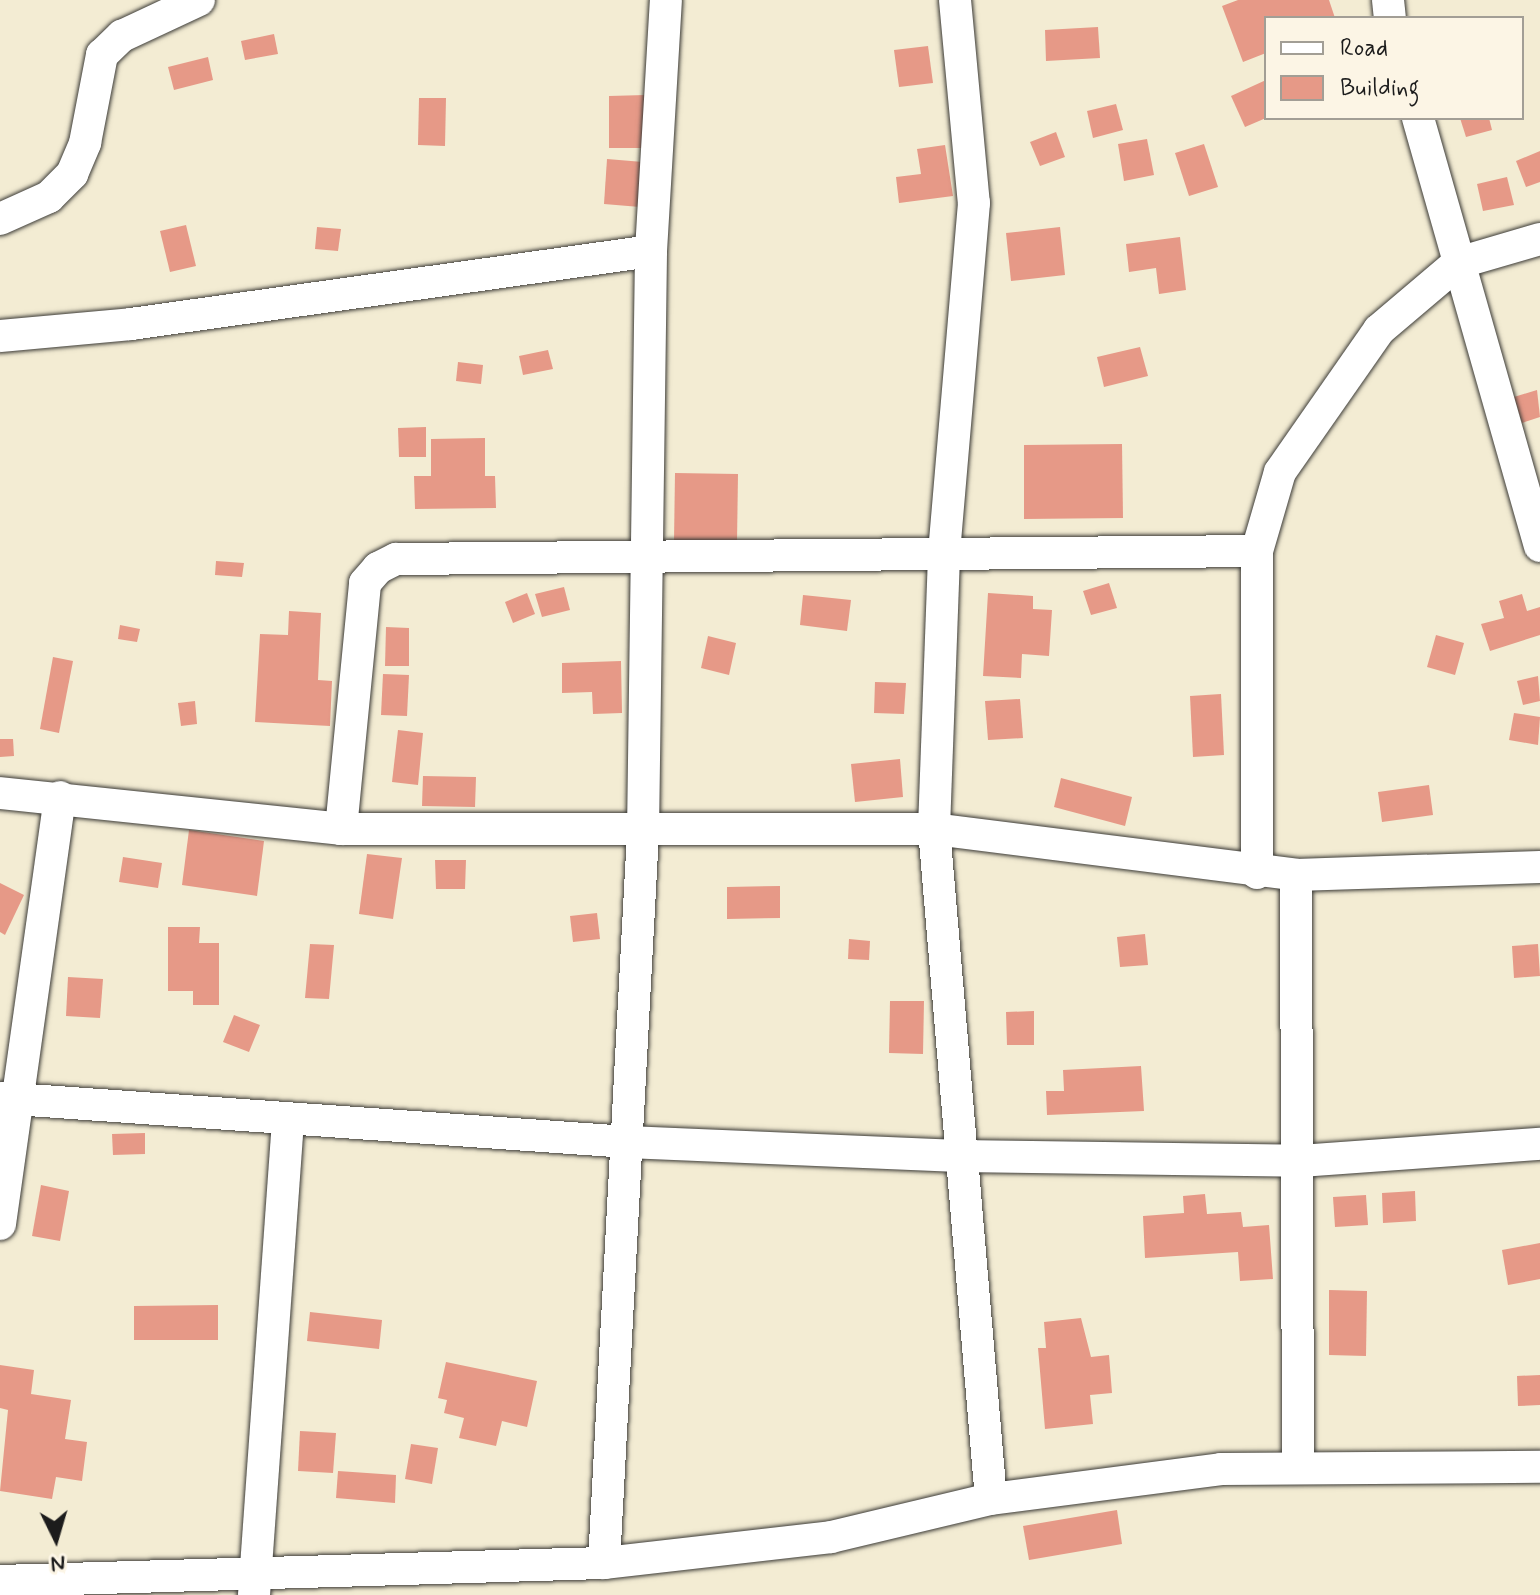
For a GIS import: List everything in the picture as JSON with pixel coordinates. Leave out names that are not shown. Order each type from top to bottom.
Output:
[{"type":"street","points":[[0,219],[49,197],[72,174],[85,143],[102,55],[122,36],[199,0]]},
{"type":"street","points":[[604,1563],[643,833],[651,251],[666,0]]},
{"type":"street","points":[[955,0],[974,203],[944,556],[934,829],[959,1156],[991,1499]]},
{"type":"street","points":[[1419,120],[1540,546]]},
{"type":"street","points":[[1257,873],[1257,551],[1280,472],[1379,330],[1458,263],[1540,239]]},
{"type":"street","points":[[0,336],[131,324],[651,251]]},
{"type":"street","points":[[341,829],[365,583],[378,568],[396,559],[1257,551]]},
{"type":"street","points":[[0,793],[341,829],[643,833],[934,829],[1090,845],[1257,873],[1296,875],[1540,867]]},
{"type":"street","points":[[0,1224],[9,1099],[60,797]]},
{"type":"street","points":[[1296,875],[1300,1161],[1298,1468]]},
{"type":"street","points":[[9,1099],[627,1142],[959,1156],[1300,1161],[1540,1144]]},
{"type":"street","points":[[255,1583],[288,1119]]},
{"type":"street","points":[[0,1581],[255,1583],[604,1563],[831,1537],[991,1499],[1221,1469],[1540,1467]]},
{"type":"building","points":[[1238,0],[1329,0],[1334,16],[1264,16],[1264,54],[1243,62],[1222,6]]},
{"type":"building","points":[[1098,27],[1100,58],[1046,61],[1045,30]]},
{"type":"building","points":[[274,34],[278,54],[245,60],[241,41]]},
{"type":"building","points":[[928,46],[933,83],[899,87],[894,50]]},
{"type":"building","points":[[208,57],[213,80],[174,90],[168,67]]},
{"type":"building","points":[[1264,81],[1264,119],[1245,127],[1231,96]]},
{"type":"building","points":[[645,95],[645,148],[609,148],[609,96]]},
{"type":"building","points":[[419,98],[446,98],[445,146],[418,145]]},
{"type":"building","points":[[1116,104],[1123,130],[1093,138],[1087,111]]},
{"type":"building","points":[[1461,120],[1490,120],[1492,130],[1466,137]]},
{"type":"building","points":[[1056,132],[1065,157],[1040,166],[1030,142]]},
{"type":"building","points":[[1147,139],[1154,175],[1124,181],[1118,144]]},
{"type":"building","points":[[1204,144],[1218,187],[1189,196],[1175,153]]},
{"type":"building","points":[[945,145],[953,196],[899,203],[896,177],[921,174],[917,149]]},
{"type":"building","points":[[1540,151],[1540,182],[1526,187],[1516,161]]},
{"type":"building","points":[[607,159],[643,162],[640,207],[604,204]]},
{"type":"building","points":[[1507,177],[1514,205],[1483,211],[1477,184]]},
{"type":"building","points":[[186,225],[196,266],[170,272],[160,231]]},
{"type":"building","points":[[317,227],[341,229],[338,251],[315,249]]},
{"type":"building","points":[[1060,227],[1065,275],[1011,281],[1006,233]]},
{"type":"building","points":[[1180,237],[1186,290],[1159,294],[1156,268],[1129,272],[1126,244]]},
{"type":"building","points":[[1140,347],[1148,376],[1104,387],[1097,357]]},
{"type":"building","points":[[548,350],[553,369],[523,375],[519,356]]},
{"type":"building","points":[[458,362],[483,365],[481,384],[456,381]]},
{"type":"building","points":[[1537,390],[1540,417],[1522,423],[1514,397]]},
{"type":"building","points":[[426,427],[426,457],[399,457],[398,428]]},
{"type":"building","points":[[485,438],[485,476],[495,476],[496,508],[415,509],[414,476],[431,476],[431,439]]},
{"type":"building","points":[[1122,444],[1123,518],[1024,519],[1024,445]]},
{"type":"building","points":[[675,473],[738,474],[737,542],[674,542]]},
{"type":"building","points":[[216,561],[244,563],[242,577],[215,575]]},
{"type":"building","points":[[1109,583],[1117,608],[1091,615],[1083,591]]},
{"type":"building","points":[[564,587],[570,610],[542,617],[535,594]]},
{"type":"building","points":[[527,593],[535,614],[513,623],[505,602]]},
{"type":"building","points":[[988,593],[1033,596],[1033,609],[1052,610],[1049,656],[1022,654],[1021,678],[983,676]]},
{"type":"building","points":[[1522,594],[1527,611],[1540,607],[1540,635],[1490,651],[1481,624],[1504,618],[1499,601]]},
{"type":"building","points":[[803,595],[851,600],[847,631],[800,625]]},
{"type":"building","points":[[289,611],[321,613],[318,680],[332,681],[330,726],[255,722],[260,634],[288,635]]},
{"type":"building","points":[[120,625],[140,629],[137,642],[118,639]]},
{"type":"building","points":[[386,627],[409,628],[409,666],[385,666]]},
{"type":"building","points":[[1436,635],[1464,643],[1455,675],[1427,667]]},
{"type":"building","points":[[708,636],[736,643],[729,675],[701,668]]},
{"type":"building","points":[[53,657],[73,661],[59,733],[40,729]]},
{"type":"building","points":[[621,661],[622,713],[593,714],[592,692],[562,693],[562,663]]},
{"type":"building","points":[[383,674],[409,675],[407,716],[381,715]]},
{"type":"building","points":[[1538,676],[1540,701],[1523,705],[1517,681]]},
{"type":"building","points":[[875,682],[906,683],[904,714],[874,713]]},
{"type":"building","points":[[1221,694],[1224,755],[1193,757],[1190,696]]},
{"type":"building","points":[[1020,699],[1023,738],[988,740],[985,701]]},
{"type":"building","points":[[195,701],[197,724],[181,726],[178,703]]},
{"type":"building","points":[[1514,713],[1540,717],[1538,745],[1509,740]]},
{"type":"building","points":[[398,730],[423,733],[418,785],[392,782]]},
{"type":"building","points":[[0,739],[13,739],[14,756],[0,757]]},
{"type":"building","points":[[900,759],[903,797],[855,802],[851,764]]},
{"type":"building","points":[[423,776],[476,777],[475,807],[422,806]]},
{"type":"building","points":[[1061,778],[1132,797],[1125,826],[1054,807]]},
{"type":"building","points":[[1429,785],[1433,815],[1382,822],[1378,792]]},
{"type":"building","points":[[189,830],[264,841],[257,896],[182,885]]},
{"type":"building","points":[[367,854],[402,858],[393,919],[359,914]]},
{"type":"building","points":[[123,857],[162,863],[158,888],[119,882]]},
{"type":"building","points":[[435,860],[466,860],[465,889],[436,889]]},
{"type":"building","points":[[0,883],[24,895],[5,935],[0,932]]},
{"type":"building","points":[[780,886],[780,918],[727,919],[727,887]]},
{"type":"building","points":[[597,913],[600,939],[573,942],[570,916]]},
{"type":"building","points":[[168,927],[200,927],[199,943],[219,943],[219,1005],[193,1005],[193,991],[168,991]]},
{"type":"building","points":[[1145,934],[1148,965],[1120,967],[1117,937]]},
{"type":"building","points":[[849,939],[870,941],[869,960],[848,959]]},
{"type":"building","points":[[310,944],[334,945],[329,999],[305,998]]},
{"type":"building","points":[[1538,944],[1540,976],[1514,978],[1512,946]]},
{"type":"building","points":[[68,977],[103,979],[100,1018],[66,1016]]},
{"type":"building","points":[[890,1001],[924,1001],[923,1054],[889,1053]]},
{"type":"building","points":[[1034,1011],[1034,1045],[1007,1045],[1006,1012]]},
{"type":"building","points":[[234,1015],[260,1025],[249,1052],[223,1042]]},
{"type":"building","points":[[1141,1066],[1144,1111],[1047,1115],[1046,1091],[1064,1091],[1063,1070]]},
{"type":"building","points":[[145,1133],[145,1154],[113,1155],[112,1134]]},
{"type":"building","points":[[41,1185],[69,1191],[60,1241],[32,1236]]},
{"type":"building","points":[[1415,1191],[1416,1221],[1383,1223],[1382,1193]]},
{"type":"building","points":[[1205,1194],[1207,1214],[1241,1212],[1243,1227],[1269,1225],[1273,1279],[1240,1281],[1238,1252],[1145,1258],[1143,1216],[1184,1213],[1183,1196]]},
{"type":"building","points":[[1366,1195],[1368,1225],[1335,1227],[1333,1197]]},
{"type":"building","points":[[1540,1243],[1540,1279],[1508,1285],[1502,1250]]},
{"type":"building","points":[[1329,1290],[1367,1291],[1366,1356],[1329,1355]]},
{"type":"building","points":[[218,1305],[218,1340],[134,1340],[134,1306]]},
{"type":"building","points":[[310,1312],[382,1320],[379,1349],[307,1341]]},
{"type":"building","points":[[1081,1318],[1091,1357],[1109,1355],[1112,1393],[1090,1395],[1093,1424],[1045,1429],[1038,1348],[1046,1348],[1044,1322]]},
{"type":"building","points":[[446,1362],[537,1381],[527,1427],[502,1421],[496,1446],[459,1438],[464,1418],[444,1413],[447,1400],[438,1398]]},
{"type":"building","points":[[0,1365],[34,1370],[31,1394],[71,1400],[65,1439],[87,1442],[82,1481],[56,1477],[52,1499],[0,1491],[8,1410],[0,1408]]},
{"type":"building","points":[[1540,1375],[1540,1405],[1518,1406],[1517,1376]]},
{"type":"building","points":[[300,1431],[336,1433],[333,1473],[298,1471]]},
{"type":"building","points":[[411,1444],[438,1448],[432,1484],[405,1479]]},
{"type":"building","points":[[338,1471],[396,1475],[395,1503],[336,1498]]},
{"type":"building","points":[[1117,1510],[1122,1544],[1029,1560],[1023,1526]]}]
